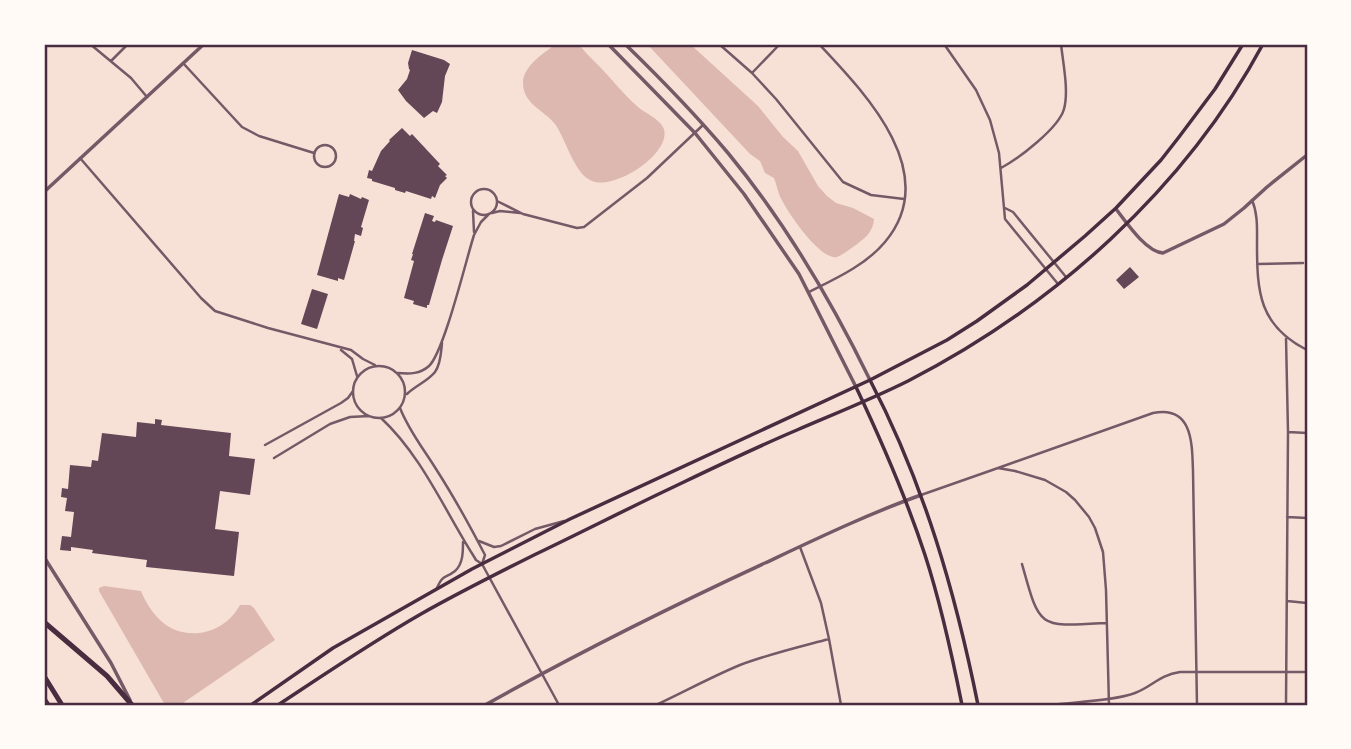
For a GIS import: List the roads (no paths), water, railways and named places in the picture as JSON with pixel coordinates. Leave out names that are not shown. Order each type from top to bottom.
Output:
[{"type":"highway","points":[[44,622],[107,676],[132,705]]},
{"type":"highway","points":[[44,676],[62,705]]},
{"type":"highway","points":[[44,699],[48,705]]},
{"type":"main road","points":[[251,705],[333,648],[482,564],[570,519],[856,387],[967,328],[1046,269],[1116,208],[1180,137],[1243,44]]},
{"type":"main road","points":[[278,705],[419,615],[651,498],[905,382],[1018,314],[1066,277],[1161,187],[1196,145],[1241,82],[1264,44]]},
{"type":"main road","points":[[870,380],[906,457],[937,540],[958,611],[978,705]]},
{"type":"main road","points":[[856,387],[886,450],[925,555],[944,622],[962,705]]},
{"type":"street","points":[[90,44],[131,78],[147,97]]},
{"type":"street","points":[[111,61],[128,44]]},
{"type":"street","points":[[44,192],[204,44]]},
{"type":"street","points":[[608,44],[695,133],[744,194],[810,292],[856,387]]},
{"type":"street","points":[[625,44],[703,125],[776,217],[821,287],[870,380]]},
{"type":"street","points":[[719,44],[752,73],[800,127],[843,182],[871,195],[904,199]]},
{"type":"street","points":[[752,73],[780,44]]},
{"type":"street","points":[[810,292],[864,261],[885,243],[902,211],[906,187],[905,172],[894,139],[856,86],[819,44]]},
{"type":"street","points":[[944,44],[968,77],[983,104],[996,139],[1005,219],[1058,284]]},
{"type":"street","points":[[1001,168],[1021,155],[1062,116],[1066,101],[1061,44]]},
{"type":"street","points":[[183,63],[242,127],[259,136],[314,153]]},
{"type":"street","points":[[473,210],[480,215],[500,211],[577,228],[584,227],[647,178],[703,125]]},
{"type":"street","points":[[328,145],[334,149],[335,159],[327,167],[320,166],[314,153],[318,147],[328,145]]},
{"type":"street","points":[[1116,208],[1148,246],[1155,252],[1163,253],[1224,224],[1307,155]]},
{"type":"street","points":[[80,158],[215,311],[351,350],[375,365]]},
{"type":"street","points":[[398,373],[422,372],[432,364],[474,235],[481,222],[495,210],[497,201],[490,190],[481,189],[471,198],[474,235]]},
{"type":"street","points":[[1252,200],[1256,215],[1258,286],[1265,309],[1286,338],[1307,350]]},
{"type":"street","points":[[497,201],[523,214]]},
{"type":"street","points":[[1005,208],[1013,212],[1066,277]]},
{"type":"street","points":[[1257,264],[1303,263]]},
{"type":"street","points":[[1286,338],[1289,432],[1286,705]]},
{"type":"street","points":[[274,458],[330,424],[350,417],[381,418],[395,413],[405,396],[436,371],[442,339]]},
{"type":"street","points":[[265,445],[348,398],[357,377],[352,359],[339,348]]},
{"type":"street","points":[[357,377],[375,365],[391,368],[403,380],[405,396]]},
{"type":"street","points":[[353,391],[355,404],[369,416]]},
{"type":"street","points":[[400,408],[413,436],[478,540],[485,555],[482,564]]},
{"type":"street","points":[[485,705],[678,603],[873,513],[1158,412],[1172,414],[1185,424],[1191,438],[1197,705]]},
{"type":"street","points":[[381,418],[413,454],[462,538],[476,560],[482,564],[559,705]]},
{"type":"street","points":[[1289,432],[1307,433]]},
{"type":"street","points":[[998,468],[1030,474],[1056,485],[1075,500],[1089,517],[1100,540],[1103,552],[1109,705]]},
{"type":"street","points":[[1287,517],[1307,518]]},
{"type":"street","points":[[478,540],[494,547],[501,546],[535,529],[570,519]]},
{"type":"street","points":[[437,588],[441,578],[455,571],[460,563],[463,553],[462,538]]},
{"type":"street","points":[[800,547],[821,603],[841,705]]},
{"type":"street","points":[[44,556],[111,663],[132,705]]},
{"type":"street","points":[[1022,564],[1033,604],[1045,621],[1060,626],[1106,623]]},
{"type":"street","points":[[1287,601],[1307,603]]},
{"type":"street","points":[[656,705],[742,664],[769,654],[829,639]]},
{"type":"street","points":[[1051,705],[1136,693],[1170,673],[1307,672]]}]
